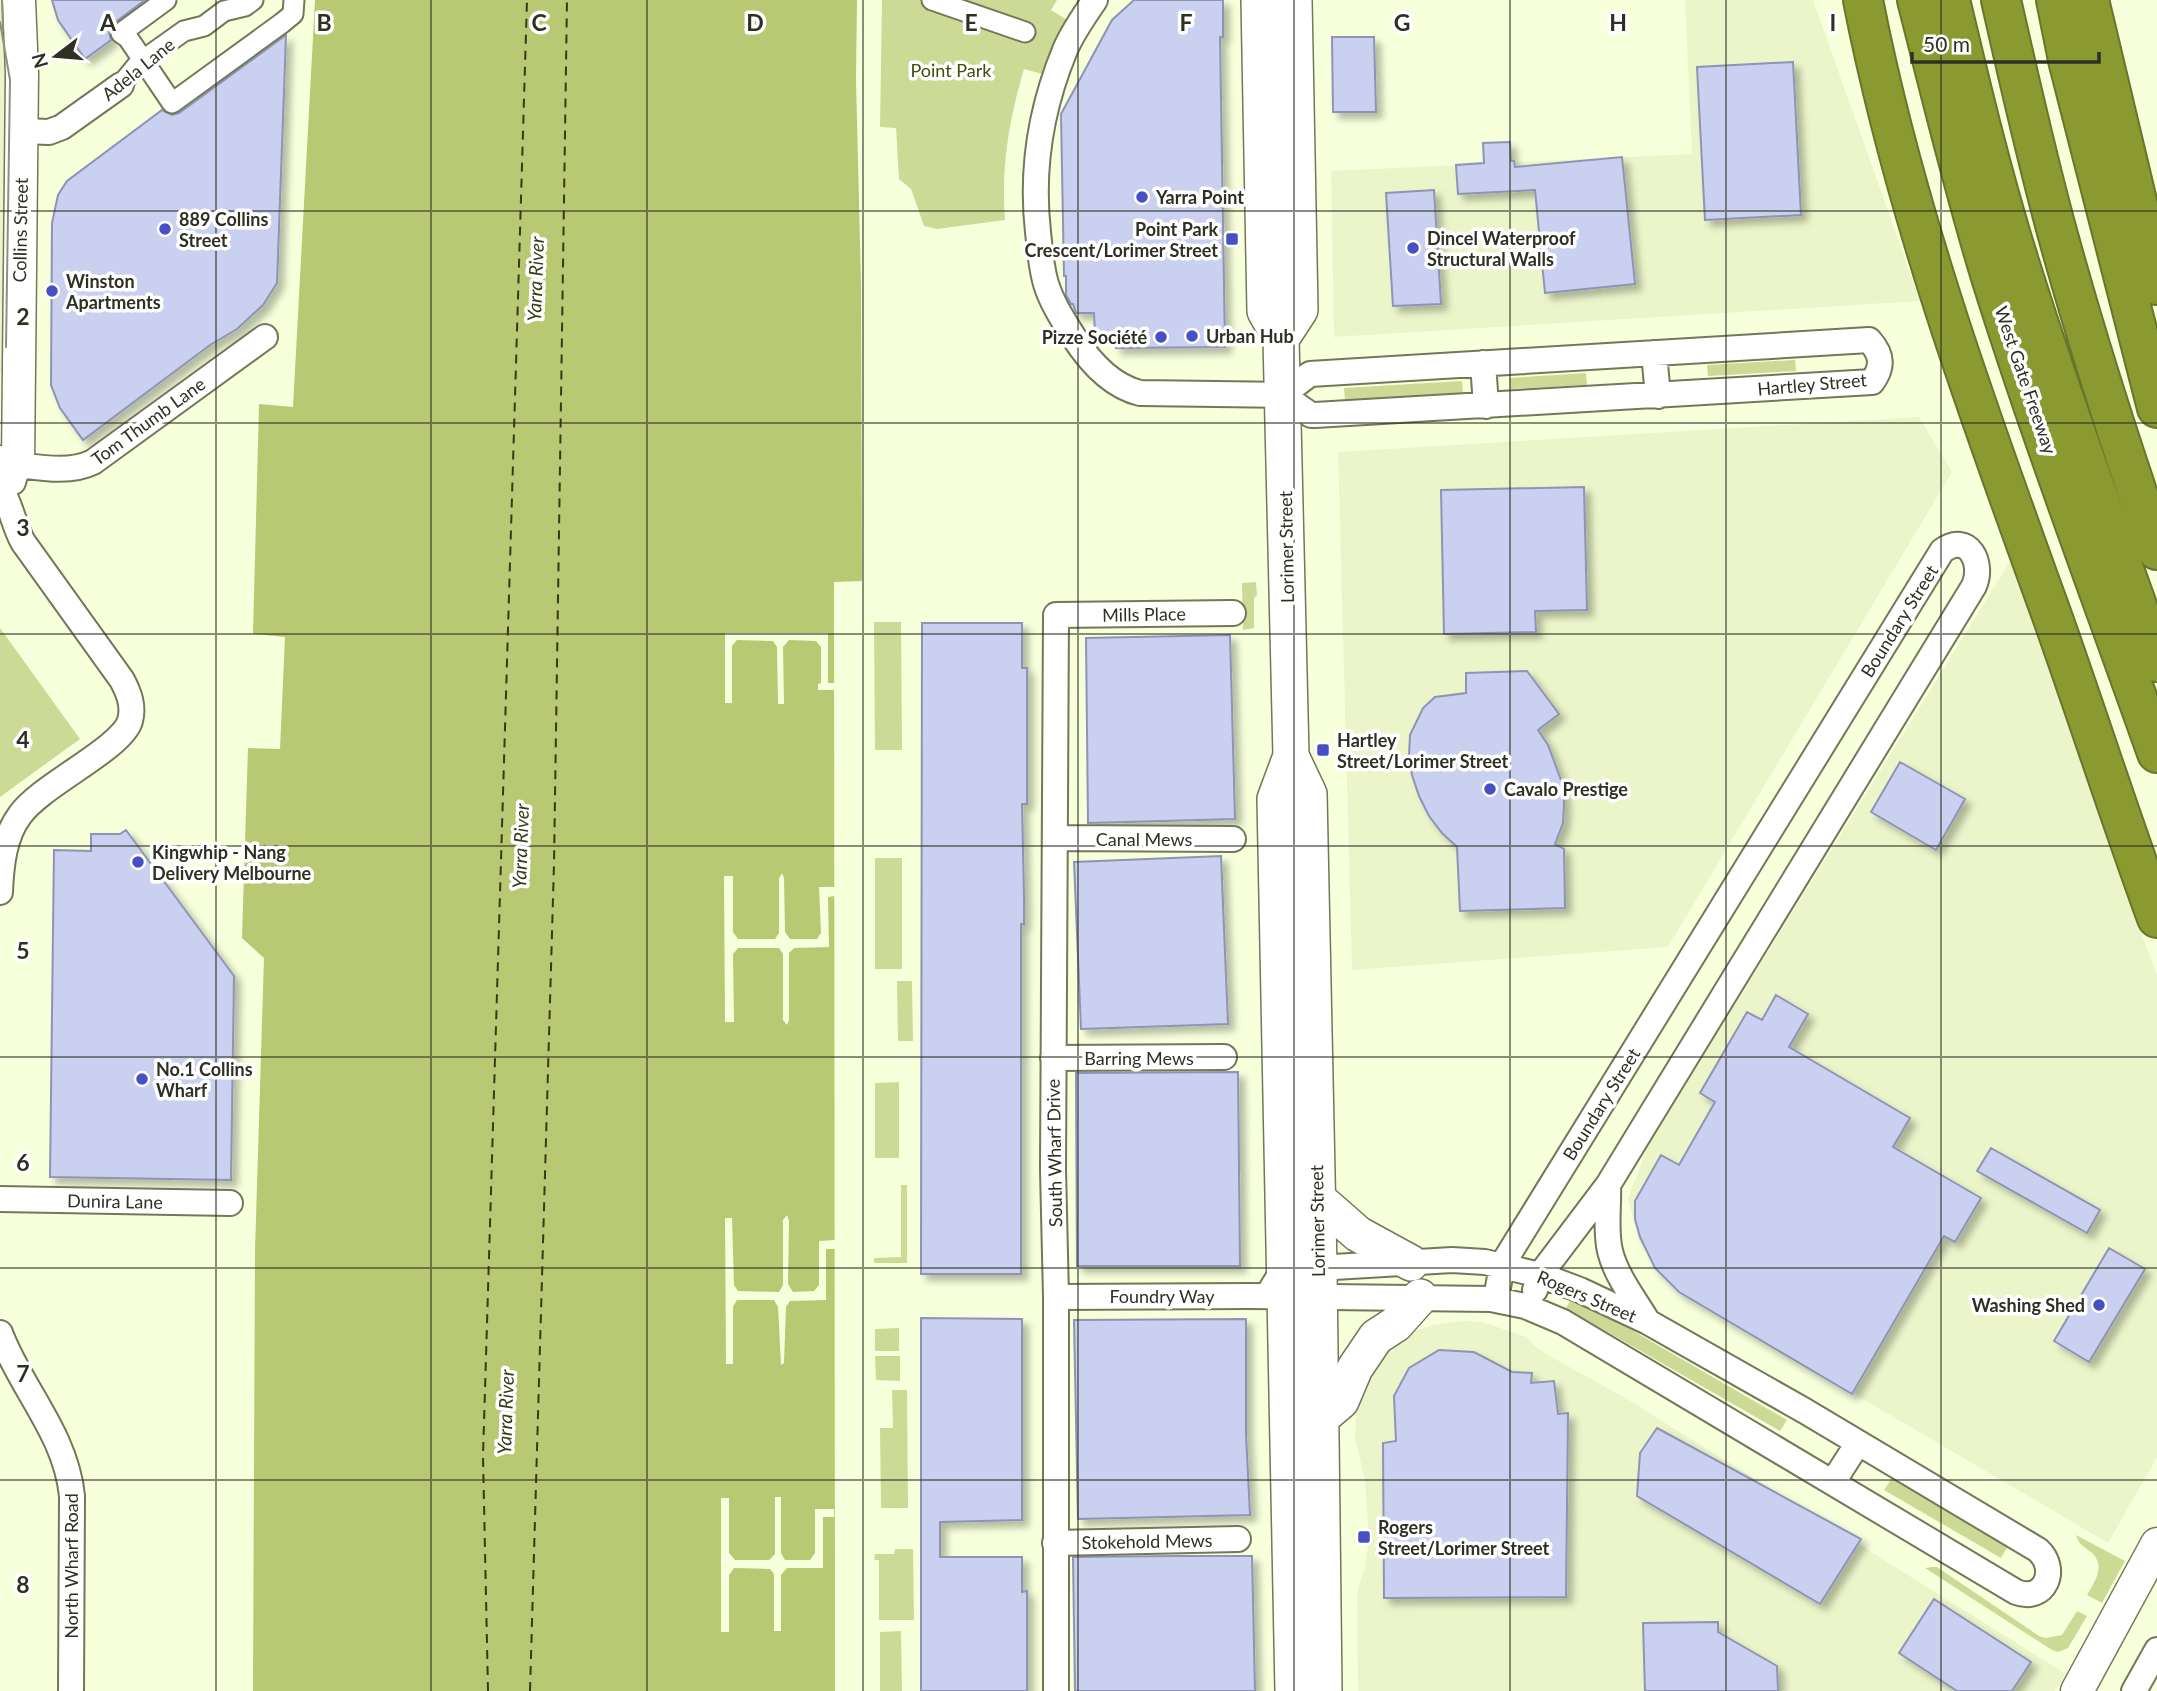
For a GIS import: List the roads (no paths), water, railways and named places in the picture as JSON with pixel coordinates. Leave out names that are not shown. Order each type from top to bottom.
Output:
[{"type":"highway","points":[[1863,0],[1918,220],[1956,342],[2157,918]]},
{"type":"highway","points":[[1887,0],[1933,183],[1990,377],[2157,845]]},
{"type":"highway","name":"West Gate Freeway","points":[[1917,0],[1991,276],[2026,383],[2157,753]]},
{"type":"highway","points":[[1950,0],[1980,124],[2018,260],[2157,663]]},
{"type":"highway","points":[[2001,0],[2058,238],[2101,383],[2157,550]]},
{"type":"highway","points":[[2056,0],[2068,60],[2157,408]]},
{"type":"highway","points":[[2089,0],[2157,285]]},
{"type":"highway","points":[[2113,0],[2135,113],[2157,205]]},
{"type":"main road","name":"Lorimer Street","points":[[1259,0],[1265,311],[1281,339],[1291,756],[1275,799],[1278,1288],[1293,1691]]},
{"type":"main road","points":[[1281,339],[1300,310],[1294,0]]},
{"type":"main road","name":"Lorimer Street","points":[[1291,756],[1309,794],[1324,1691]]},
{"type":"main road","points":[[1317,1198],[1357,1234],[1410,1263]]},
{"type":"main road","points":[[1321,1418],[1341,1401],[1355,1368],[1376,1337],[1395,1324],[1420,1297]]},
{"type":"street","name":"Collins Street","points":[[0,892],[2,855],[13,827],[24,809],[119,738],[130,721],[131,705],[118,673],[23,542],[12,519],[7,479],[22,131],[19,0]]},
{"type":"street","points":[[166,0],[121,33],[128,38],[172,103],[293,14],[294,0]]},
{"type":"street","name":"Adela Lane","points":[[22,131],[49,131],[62,127],[121,85],[143,60],[184,31],[204,26],[224,11],[245,6],[253,0]]},
{"type":"street","points":[[932,0],[1025,32]]},
{"type":"street","points":[[1095,0],[1066,48],[1052,84],[1037,158],[1034,201],[1041,265],[1053,301],[1078,343],[1097,367],[1122,387],[1140,393],[1282,395]]},
{"type":"street","name":"Tom Thumb Lane","points":[[7,479],[92,463],[265,337]]},
{"type":"street","name":"Hartley Street","points":[[1870,340],[1879,351],[1880,372],[1872,382],[1311,415],[1282,395],[1310,374],[1870,340]]},
{"type":"street","points":[[1654,353],[1658,396]]},
{"type":"street","points":[[1483,363],[1486,406]]},
{"type":"street","name":"Boundary Street","points":[[1496,1299],[1502,1265],[1942,551],[1953,545],[1965,546],[1977,565],[1974,586],[1608,1185],[1540,1275],[1530,1307]]},
{"type":"street","name":"Mills Place","points":[[1056,615],[1233,613]]},
{"type":"street","name":"South Wharf Drive","points":[[1056,615],[1053,1058],[1056,1691]]},
{"type":"street","name":"Canal Mews","points":[[1055,838],[1233,839]]},
{"type":"street","name":"Barring Mews","points":[[1053,1058],[1224,1057]]},
{"type":"street","points":[[1608,1185],[1609,1250],[1620,1275],[1648,1322]]},
{"type":"street","name":"Dunira Lane","points":[[0,1199],[230,1203]]},
{"type":"street","name":"Rogers Street","points":[[1278,1288],[1319,1283],[1410,1263],[1461,1261],[1502,1265],[1580,1290],[1648,1322],[2038,1550],[2045,1557],[2049,1568],[2043,1585],[2029,1595],[2016,1592],[1563,1322],[1530,1307],[1496,1299],[1420,1297],[1319,1283]]},
{"type":"street","name":"Foundry Way","points":[[1056,1297],[1278,1288]]},
{"type":"street","name":"North Wharf Road","points":[[0,1332],[18,1371],[50,1424],[70,1478],[71,1691]]},
{"type":"street","points":[[1833,1482],[1858,1443]]},
{"type":"street","name":"Stokehold Mews","points":[[1055,1543],[1238,1539]]},
{"type":"street","points":[[2077,1691],[2157,1544]]},
{"type":"street","points":[[2134,1691],[2157,1650]]},
{"type":"water","name":"Yarra River","points":[[315,0],[857,0],[862,581],[834,582],[835,1691],[253,1691],[255,1250],[264,958],[242,938],[248,748],[280,749],[285,637],[253,634],[259,404],[293,407]]},
{"type":"tram line","points":[[2,0],[3,30]]},
{"type":"tram line","points":[[0,22],[10,80],[6,347]]},
{"type":"place","name":"Yarra Point","points":[[1142,197]]},
{"type":"place","name":"889 Collins Street","points":[[165,229]]},
{"type":"place","name":"Point Park Crescent/Lorimer Street","points":[[1232,239]]},
{"type":"place","name":"Dincel Waterproof Structural Walls","points":[[1413,248]]},
{"type":"place","name":"Winston Apartments","points":[[52,291]]},
{"type":"place","name":"Urban Hub","points":[[1192,336]]},
{"type":"place","name":"Pizze Société","points":[[1161,337]]},
{"type":"place","name":"Hartley Street/Lorimer Street","points":[[1323,750]]},
{"type":"place","name":"Cavalo Prestige","points":[[1490,789]]},
{"type":"place","name":"Kingwhip - Nang Delivery Melbourne","points":[[138,862]]},
{"type":"place","name":"No.1 Collins Wharf","points":[[142,1079]]},
{"type":"place","name":"Washing Shed","points":[[2099,1305]]},
{"type":"place","name":"Rogers Street/Lorimer Street","points":[[1364,1537]]},
{"type":"park label","name":"Point Park","points":[[951,70]]}]
